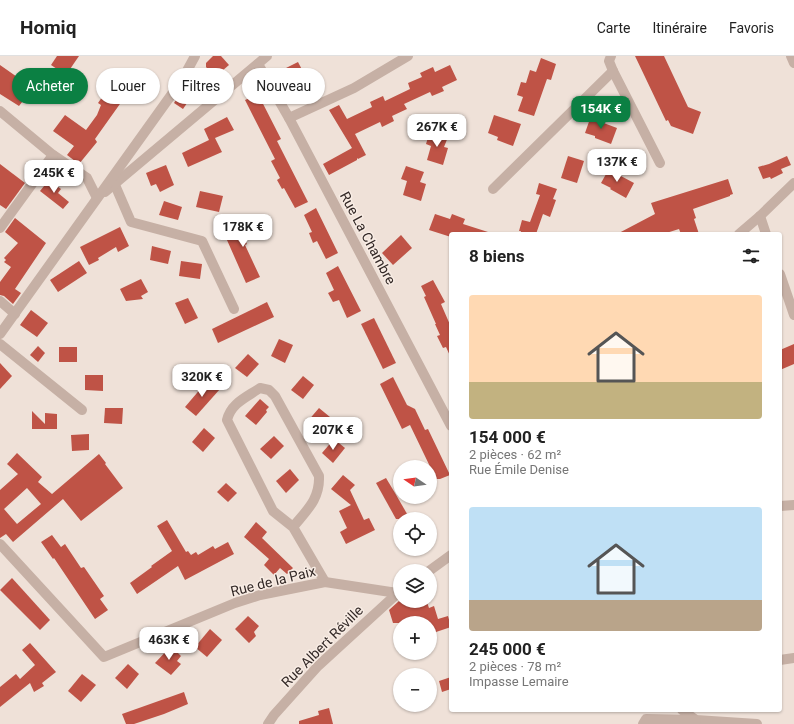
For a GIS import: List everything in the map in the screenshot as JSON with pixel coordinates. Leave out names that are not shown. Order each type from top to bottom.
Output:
[{"type":"street","points":[[0,334],[182,80],[195,56]]},
{"type":"street","points":[[97,198],[115,185],[267,56]]},
{"type":"street","points":[[289,118],[354,88],[408,56]]},
{"type":"street","points":[[611,56],[608,61],[612,71],[660,163]]},
{"type":"street","points":[[791,56],[794,63]]},
{"type":"street","name":"Rue La Chambre","points":[[258,64],[289,118],[449,422]]},
{"type":"street","points":[[493,189],[612,71]]},
{"type":"street","points":[[0,111],[53,155],[87,178],[97,198]]},
{"type":"street","points":[[0,228],[53,155]]},
{"type":"street","points":[[740,232],[760,216],[794,183]]},
{"type":"street","points":[[115,185],[131,222],[202,240],[234,309]]},
{"type":"street","points":[[760,216],[765,232]]},
{"type":"street","points":[[782,280],[794,315]]},
{"type":"street","points":[[0,301],[15,314]]},
{"type":"street","points":[[0,344],[82,410]]},
{"type":"street","points":[[294,527],[313,503],[318,493],[319,476],[275,396],[269,390],[260,388],[235,404],[229,413],[227,420],[273,511],[294,527],[325,582]]},
{"type":"street","points":[[782,506],[794,505]]},
{"type":"street","name":"Rue de la Paix","points":[[0,544],[104,658],[235,603],[260,595],[325,582],[393,591]]},
{"type":"street","points":[[437,565],[449,556]]},
{"type":"street","name":"Rue Albert Réville","points":[[268,724],[274,715],[318,666],[393,597]]},
{"type":"street","points":[[782,660],[794,658]]},
{"type":"street","points":[[685,712],[696,720]]},
{"type":"street","points":[[643,724],[646,719],[696,720],[757,724]]},
{"type":"building","points":[[57,56],[79,56],[71,68],[56,68],[51,65]]},
{"type":"building","points":[[213,56],[221,56],[229,65],[226,68],[207,68],[206,63]]},
{"type":"building","points":[[635,56],[664,56],[688,107],[701,112],[693,134],[671,126],[668,120],[666,121]]},
{"type":"building","points":[[541,58],[556,64],[551,80],[547,79],[534,116],[518,111],[523,97],[517,95],[521,82],[526,83],[530,70],[536,72]]},
{"type":"building","points":[[298,62],[301,68],[286,68]]},
{"type":"building","points":[[0,65],[12,73],[12,102],[0,94]]},
{"type":"building","points":[[450,65],[457,80],[442,87],[444,91],[432,96],[430,92],[404,104],[407,109],[392,116],[394,121],[382,127],[380,122],[355,134],[366,155],[358,159],[357,158],[357,160],[329,175],[323,164],[352,148],[329,110],[339,105],[347,119],[372,107],[370,102],[383,96],[385,101],[410,89],[408,83],[422,77],[420,73],[433,67],[435,72]]},
{"type":"building","points":[[100,104],[120,104],[95,139],[97,142],[79,164],[67,155],[74,146],[53,131],[65,115],[86,130],[97,115],[101,105]]},
{"type":"building","points":[[176,104],[186,104],[183,109]]},
{"type":"building","points":[[247,104],[263,104],[281,139],[277,141],[308,202],[295,208],[284,188],[282,189],[277,180],[280,178],[271,161],[275,159]]},
{"type":"building","points":[[494,115],[521,124],[513,146],[497,140],[498,137],[488,133]]},
{"type":"building","points":[[591,116],[602,119],[601,122],[617,128],[611,144],[585,133]]},
{"type":"building","points":[[227,117],[234,130],[215,138],[222,152],[188,167],[182,153],[209,140],[204,129]]},
{"type":"building","points":[[430,131],[448,137],[444,147],[448,148],[443,165],[427,160],[431,146],[426,144]]},
{"type":"building","points":[[568,156],[584,161],[577,183],[561,178]]},
{"type":"building","points":[[787,156],[791,165],[781,169],[783,173],[771,179],[770,177],[763,179],[758,167]]},
{"type":"building","points":[[0,164],[25,183],[6,209],[0,205]]},
{"type":"building","points":[[166,165],[174,185],[160,192],[156,184],[151,186],[146,173]]},
{"type":"building","points":[[406,166],[424,172],[420,182],[426,184],[421,201],[403,195],[407,181],[401,179]]},
{"type":"building","points":[[610,167],[620,172],[619,175],[634,183],[626,198],[601,183]]},
{"type":"building","points":[[728,179],[733,194],[693,209],[696,218],[694,219],[698,232],[680,232],[679,229],[669,232],[621,232],[655,214],[651,203]]},
{"type":"building","points":[[49,180],[61,189],[58,193],[69,202],[63,209],[40,191]]},
{"type":"building","points":[[539,183],[557,189],[553,199],[556,200],[550,217],[543,214],[537,232],[521,232],[519,231],[522,220],[530,222],[540,195],[536,194]]},
{"type":"building","points":[[200,191],[223,196],[219,212],[196,207]]},
{"type":"building","points":[[164,201],[182,207],[178,220],[159,215]]},
{"type":"building","points":[[316,208],[338,253],[326,259],[317,241],[313,243],[309,233],[312,232],[304,215]]},
{"type":"building","points":[[435,214],[450,219],[452,214],[465,219],[463,224],[488,232],[449,232],[449,236],[429,230]]},
{"type":"building","points":[[254,217],[258,227],[242,235],[260,277],[246,283],[223,231]]},
{"type":"building","points":[[15,218],[46,243],[15,289],[21,293],[13,304],[4,296],[0,295],[0,282],[11,267],[4,262],[6,260],[4,258],[18,243],[5,232]]},
{"type":"building","points":[[120,227],[129,246],[118,252],[116,247],[98,258],[99,260],[89,265],[80,247]]},
{"type":"building","points":[[401,235],[412,248],[393,265],[382,253]]},
{"type":"building","points":[[152,246],[171,251],[168,264],[150,260]]},
{"type":"building","points":[[79,261],[87,273],[58,292],[50,280]]},
{"type":"building","points":[[181,261],[202,264],[200,279],[179,276]]},
{"type":"building","points":[[338,266],[361,311],[347,318],[339,300],[333,302],[328,293],[334,290],[326,273]]},
{"type":"building","points":[[141,279],[148,292],[141,296],[143,299],[126,301],[120,289]]},
{"type":"building","points":[[433,280],[445,302],[441,304],[449,322],[449,354],[446,347],[443,348],[437,336],[440,335],[421,286]]},
{"type":"building","points":[[188,298],[198,318],[185,324],[175,303]]},
{"type":"building","points":[[267,302],[274,317],[218,343],[212,329]]},
{"type":"building","points":[[31,310],[48,323],[37,337],[20,325]]},
{"type":"building","points":[[374,318],[396,363],[383,369],[361,324]]},
{"type":"building","points":[[279,339],[293,345],[285,363],[271,356]]},
{"type":"building","points":[[794,344],[794,364],[782,369],[782,349]]},
{"type":"building","points":[[38,346],[45,353],[38,362],[30,355]]},
{"type":"building","points":[[59,347],[77,347],[77,362],[59,362]]},
{"type":"building","points":[[248,354],[259,364],[247,377],[235,368]]},
{"type":"building","points":[[0,363],[12,376],[0,389]]},
{"type":"building","points":[[85,375],[103,375],[103,391],[85,390]]},
{"type":"building","points":[[303,376],[314,385],[303,399],[291,390]]},
{"type":"building","points":[[393,377],[407,405],[415,409],[425,430],[428,429],[449,475],[437,479],[437,460],[427,460],[410,425],[402,429],[380,384]]},
{"type":"building","points":[[208,380],[220,389],[196,416],[185,407]]},
{"type":"building","points":[[260,399],[269,407],[266,410],[267,412],[256,425],[245,416]]},
{"type":"building","points":[[105,408],[123,408],[122,424],[104,423]]},
{"type":"building","points":[[319,408],[330,417],[325,423],[328,426],[321,434],[307,422]]},
{"type":"building","points":[[32,411],[45,424],[45,413],[57,414],[57,429],[32,429]]},
{"type":"building","points":[[204,428],[215,438],[203,452],[192,442]]},
{"type":"building","points":[[89,434],[89,450],[72,451],[71,435]]},
{"type":"building","points":[[274,436],[284,446],[271,459],[260,449]]},
{"type":"building","points":[[334,439],[345,448],[333,463],[322,453]]},
{"type":"building","points":[[17,453],[42,477],[38,482],[52,494],[99,454],[123,488],[81,521],[63,499],[13,542],[6,534],[0,538],[0,490],[18,474],[7,464]],"holes":[[[27,488],[41,504],[17,524],[4,509]]]},
{"type":"building","points":[[290,469],[299,480],[286,493],[276,481]]},
{"type":"building","points":[[343,475],[355,485],[350,490],[364,520],[369,518],[375,530],[346,544],[340,532],[347,528],[339,511],[351,505],[331,489]]},
{"type":"building","points":[[386,478],[393,490],[393,504],[401,504],[406,512],[393,512],[393,514],[376,483]]},
{"type":"building","points":[[226,483],[237,493],[228,502],[217,492]]},
{"type":"building","points":[[167,520],[186,552],[188,551],[191,555],[196,552],[198,555],[213,546],[215,549],[228,542],[234,554],[185,580],[178,566],[137,594],[130,583],[172,551],[157,526]]},
{"type":"building","points":[[256,522],[267,532],[262,538],[293,568],[287,574],[280,568],[274,575],[264,565],[269,559],[244,537]]},
{"type":"building","points":[[52,535],[61,547],[65,544],[81,568],[84,567],[104,596],[100,599],[108,610],[95,619],[54,558],[53,559],[41,542]]},
{"type":"building","points":[[12,578],[50,620],[40,630],[0,590]]},
{"type":"building","points":[[393,606],[393,608],[435,608],[438,619],[448,616],[449,628],[437,632],[437,616],[393,616],[393,623],[389,610]]},
{"type":"building","points":[[248,616],[259,626],[254,632],[256,636],[249,643],[235,629]]},
{"type":"building","points":[[210,629],[222,640],[207,657],[195,647]]},
{"type":"building","points":[[30,643],[56,672],[42,683],[44,686],[34,692],[30,683],[0,707],[0,687],[16,674],[20,679],[35,665],[22,650]]},
{"type":"building","points":[[171,646],[181,656],[177,661],[181,664],[171,675],[155,663]]},
{"type":"building","points":[[128,664],[139,674],[127,689],[115,678]]},
{"type":"building","points":[[82,674],[96,685],[81,702],[68,691]]},
{"type":"building","points":[[449,678],[449,690],[442,692],[439,681]]},
{"type":"building","points":[[184,692],[188,704],[134,724],[126,724],[122,714]]},
{"type":"building","points":[[329,708],[333,724],[299,724],[299,721],[319,715],[318,711]]}]
